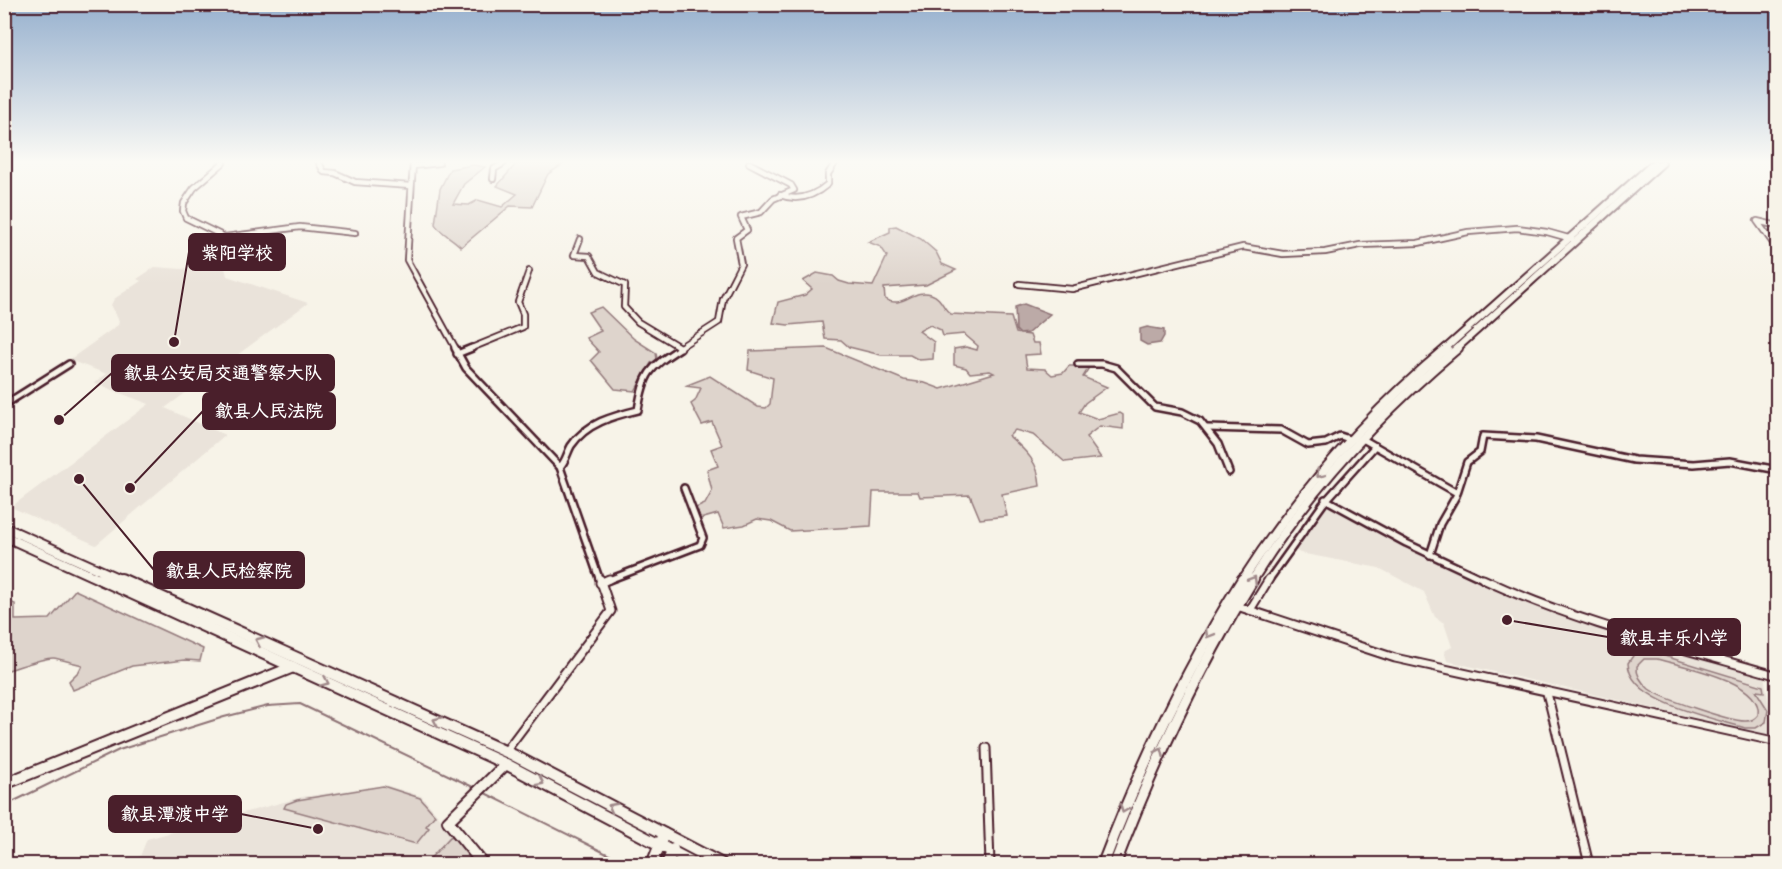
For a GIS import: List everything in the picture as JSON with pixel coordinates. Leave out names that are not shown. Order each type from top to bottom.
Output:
[{"type":"main road","points":[[1103,864],[1152,743],[1182,683],[1224,607],[1279,525],[1349,439],[1415,374],[1572,239],[1610,204]]},
{"type":"main road","points":[[1115,864],[1162,748],[1201,669],[1237,606],[1287,529],[1361,438],[1422,378],[1618,204]]},
{"type":"main road","points":[[4,527],[505,752],[662,840],[672,852],[696,864]]},
{"type":"main road","points":[[4,536],[506,764],[662,840],[676,841],[722,864]]},
{"type":"main road","points":[[4,784],[293,667]]},
{"type":"main road","points":[[483,864],[448,821],[506,764]]},
{"type":"main road","points":[[652,864],[662,840]]},
{"type":"main road","points":[[667,864],[676,841]]},
{"type":"street","points":[[185,204],[183,214],[190,220],[225,237],[300,227],[355,233]]},
{"type":"street","points":[[410,204],[407,260],[457,354],[477,380],[560,467],[611,611],[505,752]]},
{"type":"street","points":[[560,467],[564,464],[576,439],[589,427],[602,420],[638,410],[642,386],[653,365],[719,322],[719,306],[725,297],[727,286],[741,264],[735,238],[747,230],[741,217],[761,212],[770,204]]},
{"type":"street","points":[[1775,246],[1757,221],[1778,226]]},
{"type":"street","points":[[1019,284],[1072,289],[1247,247],[1283,254],[1325,252],[1360,245],[1418,243],[1468,232],[1518,228],[1547,232],[1572,239]]},
{"type":"street","points":[[580,239],[574,255],[589,256],[591,264],[604,278],[625,285],[624,307],[638,322],[681,348]]},
{"type":"street","points":[[457,354],[523,327],[523,314],[518,302],[529,271]]},
{"type":"street","points":[[4,405],[69,364]]},
{"type":"street","points":[[1078,364],[1106,365],[1115,368],[1156,408],[1185,414],[1207,428],[1220,446],[1229,472]]},
{"type":"street","points":[[1207,428],[1281,430],[1302,443],[1308,444],[1326,443],[1340,436],[1349,439]]},
{"type":"street","points":[[1430,555],[1440,524],[1457,493],[1467,462],[1478,457],[1483,451],[1482,436],[1532,438],[1634,460],[1694,464],[1730,461],[1778,470]]},
{"type":"street","points":[[1361,438],[1457,493]]},
{"type":"street","points":[[1250,610],[1291,545],[1325,499],[1375,446]]},
{"type":"street","points":[[600,583],[698,547],[703,538],[684,488]]},
{"type":"street","points":[[1325,499],[1430,555],[1543,605],[1778,676]]},
{"type":"street","points":[[1237,606],[1395,658],[1778,742]]},
{"type":"street","points":[[1547,693],[1589,864]]},
{"type":"street","points":[[986,748],[990,864]]},
{"type":"shaded area","points":[[438,204],[490,204],[502,207],[506,204],[534,204],[532,207],[510,206],[461,247],[435,224]]},
{"type":"shaded area","points":[[896,226],[921,239],[936,252],[942,264],[956,270],[926,285],[884,288],[885,299],[897,302],[925,293],[938,298],[951,314],[1011,317],[1016,333],[1030,335],[1033,343],[1039,343],[1041,354],[1025,355],[1027,368],[1045,369],[1052,375],[1063,373],[1069,366],[1090,366],[1083,377],[1107,387],[1085,403],[1079,412],[1098,419],[1120,413],[1123,415],[1123,429],[1100,426],[1086,437],[1101,458],[1065,462],[1033,435],[1015,430],[1009,436],[1026,452],[1034,464],[1040,486],[1002,494],[1007,516],[980,519],[970,495],[920,497],[918,492],[873,492],[871,526],[790,531],[771,521],[757,519],[744,525],[724,528],[718,514],[700,519],[696,508],[705,504],[712,491],[707,470],[718,466],[711,449],[722,445],[712,422],[702,425],[691,404],[695,401],[701,388],[685,386],[710,376],[758,407],[766,408],[770,404],[773,378],[748,370],[750,351],[826,348],[904,380],[925,383],[941,389],[994,373],[990,371],[970,373],[966,368],[954,365],[954,349],[966,347],[977,350],[978,346],[964,334],[943,336],[941,330],[930,325],[919,331],[934,342],[933,359],[919,360],[910,355],[881,355],[849,347],[841,340],[825,339],[822,322],[788,325],[773,323],[778,302],[805,295],[812,289],[803,281],[817,273],[833,276],[849,284],[873,286],[887,256],[881,247],[868,242],[890,232],[890,227]]},
{"type":"shaded area","points":[[223,260],[227,276],[308,303],[165,408],[225,435],[96,545],[11,507],[149,404],[94,383],[107,374],[69,360],[118,325],[119,321],[111,305],[114,299],[141,281],[137,279],[155,267],[182,269]]},
{"type":"shaded area","points":[[1024,304],[1050,314],[1028,333],[1020,334],[1016,330],[1015,307]]},
{"type":"shaded area","points":[[601,307],[634,339],[656,353],[657,359],[651,363],[635,391],[615,389],[591,360],[599,352],[586,338],[601,331],[588,312]]},
{"type":"shaded area","points":[[1147,327],[1164,330],[1160,343],[1147,345],[1140,341],[1140,329]]},
{"type":"shaded area","points":[[1325,505],[1470,579],[1538,607],[1623,636],[1764,675],[1774,736],[1447,661],[1444,651],[1452,647],[1444,623],[1435,617],[1424,592],[1379,568],[1300,553],[1292,548]]},
{"type":"shaded area","points":[[75,590],[203,649],[200,661],[185,660],[132,666],[73,690],[69,681],[82,665],[48,658],[5,671],[5,600],[15,604],[15,620],[50,619]]},
{"type":"shaded area","points":[[1625,644],[1763,686],[1764,692],[1756,691],[1768,710],[1766,722],[1756,728],[1745,728],[1695,714],[1657,699],[1642,689],[1632,677],[1628,663],[1635,653],[1626,650]],"holes":[[[1644,659],[1657,659],[1702,671],[1735,684],[1748,693],[1756,703],[1758,715],[1750,721],[1727,718],[1656,693],[1642,681],[1637,673],[1637,666]]]},
{"type":"shaded area","points":[[385,785],[421,796],[478,860],[479,864],[137,864],[147,839],[302,797]]},
{"type":"shaded area","points":[[383,786],[420,798],[435,815],[426,826],[429,828],[416,844],[284,808],[286,804],[297,800]]},
{"type":"shaded area","points":[[453,836],[478,864],[425,864],[450,837]]},
{"type":"waterway","points":[[4,806],[119,750],[224,717],[268,706],[300,704],[475,788]]},
{"type":"waterway","points":[[485,793],[621,861]]},
{"type":"place","name":"紫阳学校","points":[[174,342]]},
{"type":"place","name":"歙县公安局交通警察大队","points":[[59,420]]},
{"type":"place","name":"歙县人民检察院","points":[[79,479]]},
{"type":"place","name":"歙县人民法院","points":[[130,488]]},
{"type":"place","name":"歙县丰乐小学","points":[[1507,620]]},
{"type":"place","name":"歙县潭渡中学","points":[[318,829]]}]
